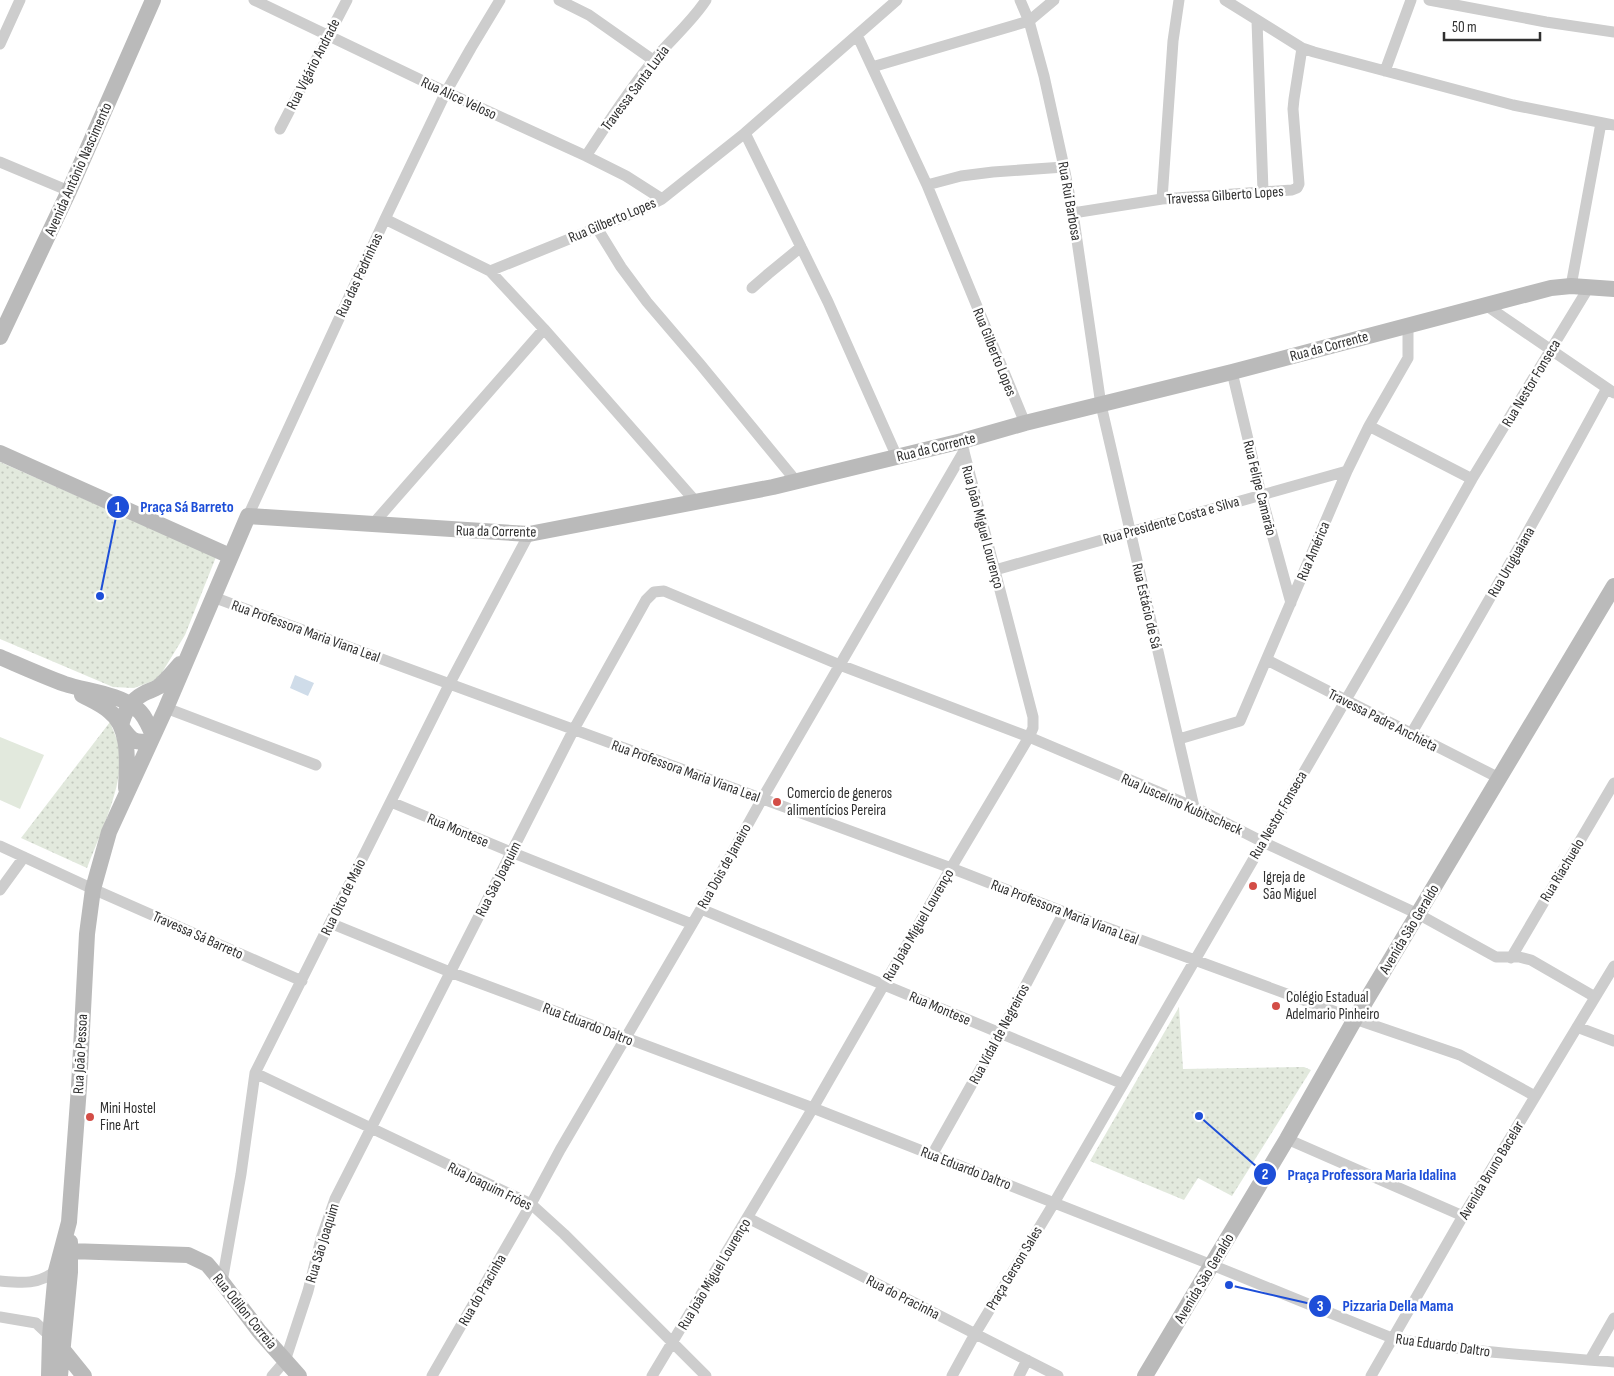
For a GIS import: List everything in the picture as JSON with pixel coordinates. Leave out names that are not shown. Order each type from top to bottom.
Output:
[{"type":"street","points":[[0,44],[20,0]]},
{"type":"street","name":"Avenida Antônio Nascimento","points":[[0,337],[69,191],[153,0]]},
{"type":"street","name":"Rua Alice Veloso","points":[[254,0],[446,92],[586,156],[626,176],[662,199]]},
{"type":"street","name":"Rua Vigário Andrade","points":[[280,129],[347,0]]},
{"type":"street","name":"Rua das Pedrinhas","points":[[191,650],[248,516],[385,219],[446,92],[500,0]]},
{"type":"street","points":[[559,0],[589,15],[653,60]]},
{"type":"street","name":"Travessa Santa Luzia","points":[[586,156],[653,60],[689,22],[706,0]]},
{"type":"street","name":"Rua Gilberto Lopes","points":[[490,271],[636,212],[662,199],[745,133],[897,0]]},
{"type":"street","name":"Rua Rui Barbosa","points":[[1020,0],[1029,20],[1044,76],[1064,167],[1073,213],[1101,405]]},
{"type":"street","points":[[872,67],[1029,20],[1054,0]]},
{"type":"street","points":[[1162,200],[1173,41],[1179,0]]},
{"type":"street","points":[[1225,0],[1302,48],[1385,72],[1513,105],[1614,125]]},
{"type":"street","points":[[1385,72],[1411,0]]},
{"type":"street","points":[[1429,0],[1546,22],[1614,32]]},
{"type":"street","points":[[1257,20],[1264,191]]},
{"type":"street","name":"Rua Gilberto Lopes","points":[[857,35],[927,185],[1025,423]]},
{"type":"street","name":"Travessa Gilberto Lopes","points":[[1073,213],[1162,200],[1292,190],[1297,188],[1299,186],[1293,110],[1302,48]]},
{"type":"street","points":[[1571,286],[1601,123]]},
{"type":"street","points":[[745,133],[828,302],[896,457]]},
{"type":"street","points":[[0,162],[69,191]]},
{"type":"street","points":[[927,185],[961,176],[1064,167]]},
{"type":"street","points":[[385,219],[490,271],[544,329],[696,502]]},
{"type":"street","points":[[597,228],[621,267],[647,302],[796,481]]},
{"type":"street","points":[[752,288],[801,247]]},
{"type":"street","name":"Rua da Corrente","points":[[248,516],[530,534],[796,481],[896,457],[963,446],[1025,423],[1232,372],[1551,288],[1571,286],[1614,289]]},
{"type":"street","name":"Rua Nestor Fonseca","points":[[1054,1203],[1472,479],[1589,287]]},
{"type":"street","points":[[1487,306],[1610,390]]},
{"type":"street","name":"Rua América","points":[[1179,739],[1240,721],[1347,471],[1369,426],[1408,358],[1408,325]]},
{"type":"street","points":[[373,524],[544,329]]},
{"type":"street","name":"Rua Felipe Camarão","points":[[1232,372],[1261,494],[1291,603]]},
{"type":"street","name":"Rua Uruguaiana","points":[[1411,734],[1610,390]]},
{"type":"street","name":"Rua Estácio de Sá","points":[[1101,405],[1129,533],[1194,807]]},
{"type":"street","points":[[1369,426],[1472,479]]},
{"type":"street","name":"Rua João Miguel Lourenço","points":[[652,1376],[813,1108],[1033,728],[1033,717],[963,446]]},
{"type":"street","name":"Rua Dois de Janeiro","points":[[531,1204],[560,1150],[701,909],[963,446]]},
{"type":"street","points":[[0,453],[230,556]]},
{"type":"street","name":"Rua Presidente Costa e Silva","points":[[995,570],[1347,471]]},
{"type":"street","name":"Rua Oito de Maio","points":[[222,1282],[241,1174],[255,1073],[450,683],[530,534]]},
{"type":"street","name":"Avenida São Geraldo","points":[[1145,1376],[1287,1139],[1355,1019],[1614,586]]},
{"type":"street","name":"Rua São Joaquim","points":[[285,1361],[303,1307],[321,1239],[335,1199],[574,729],[646,600],[654,592],[664,591],[840,665]]},
{"type":"street","name":"Rua Professora Maria Viana Leal","points":[[213,598],[450,683],[1194,960],[1460,1055],[1535,1096]]},
{"type":"street","points":[[126,796],[127,753],[121,726],[123,715],[130,704],[164,682],[191,650]]},
{"type":"street","name":"Rua João Pessoa","points":[[49,1376],[50,1336],[56,1271],[69,1222],[79,1087],[87,934],[93,889],[109,832],[191,650]]},
{"type":"street","points":[[0,657],[66,684],[118,698],[130,704],[137,708],[142,715],[152,738],[138,742],[133,741],[111,712],[66,684]]},
{"type":"street","name":"Travessa Padre Anchieta","points":[[1267,660],[1344,701],[1499,778]]},
{"type":"street","name":"Rua Juscelino Kubitscheck","points":[[840,665],[1029,737],[1194,807],[1263,842],[1418,914],[1496,957],[1519,957],[1531,960],[1595,997]]},
{"type":"street","points":[[166,708],[316,764]]},
{"type":"street","name":"Rua Riachuelo","points":[[1511,958],[1614,783]]},
{"type":"street","name":"Rua Montese","points":[[391,802],[692,924]]},
{"type":"street","name":"Travessa Sá Barreto","points":[[0,846],[302,981]]},
{"type":"street","points":[[0,890],[24,857]]},
{"type":"street","name":"Rua Montese","points":[[701,909],[1123,1084]]},
{"type":"street","name":"Rua Vidal de Negreiros","points":[[932,1155],[1000,1034],[1064,912]]},
{"type":"street","name":"Rua Eduardo Daltro","points":[[330,923],[450,972],[813,1108],[1392,1338],[1424,1344],[1510,1354],[1614,1362]]},
{"type":"street","name":"Avenida Bruno Bacelar","points":[[1371,1376],[1462,1216],[1614,966]]},
{"type":"street","points":[[1577,1027],[1614,1041]]},
{"type":"street","name":"Rua Joaquim Fróes","points":[[255,1073],[531,1204],[564,1234],[706,1376]]},
{"type":"street","points":[[1287,1139],[1462,1216]]},
{"type":"street","name":"Praça Gerson Sales","points":[[952,1376],[975,1334],[1054,1203]]},
{"type":"street","name":"Rua do Pracinha","points":[[432,1376],[531,1204]]},
{"type":"street","name":"Rua do Pracinha","points":[[748,1218],[1058,1376]]},
{"type":"street","points":[[60,1376],[70,1272],[69,1222]]},
{"type":"street","points":[[0,1282],[24,1283],[45,1279],[56,1271],[70,1251]]},
{"type":"street","name":"Rua Odilon Correia","points":[[70,1251],[188,1255],[207,1264],[259,1332],[299,1376]]},
{"type":"street","points":[[0,1317],[36,1323],[63,1350],[84,1376]]},
{"type":"street","points":[[1590,1360],[1614,1318]]},
{"type":"street","points":[[1018,1376],[1027,1360]]},
{"type":"street","points":[[272,1376],[285,1361]]},
{"type":"shaded area","points":[[0,462],[216,557],[185,635],[158,679],[134,688],[113,687],[0,639]]},
{"type":"shaded area","points":[[110,722],[120,751],[118,780],[110,810],[87,868],[21,838]]},
{"type":"shaded area","points":[[0,737],[44,755],[20,809],[0,800]]},
{"type":"shaded area","points":[[1179,1007],[1183,1069],[1304,1067],[1311,1070],[1232,1196],[1198,1178],[1184,1200],[1090,1161]]},
{"type":"water","points":[[295,675],[314,683],[308,696],[290,688]]},
{"type":"place","name":"Praça Sá Barreto","points":[[100,596]]},
{"type":"place","name":"Comercio de generos alimentícios Pereira","points":[[777,802]]},
{"type":"place","name":"Igreja de São Miguel","points":[[1253,886]]},
{"type":"place","name":"Colégio Estadual Adelmario Pinheiro","points":[[1276,1006]]},
{"type":"place","name":"Praça Professora Maria Idalina","points":[[1199,1116]]},
{"type":"place","name":"Mini Hostel Fine Art","points":[[90,1117]]},
{"type":"place","name":"Pizzaria Della Mama","points":[[1229,1285]]}]
